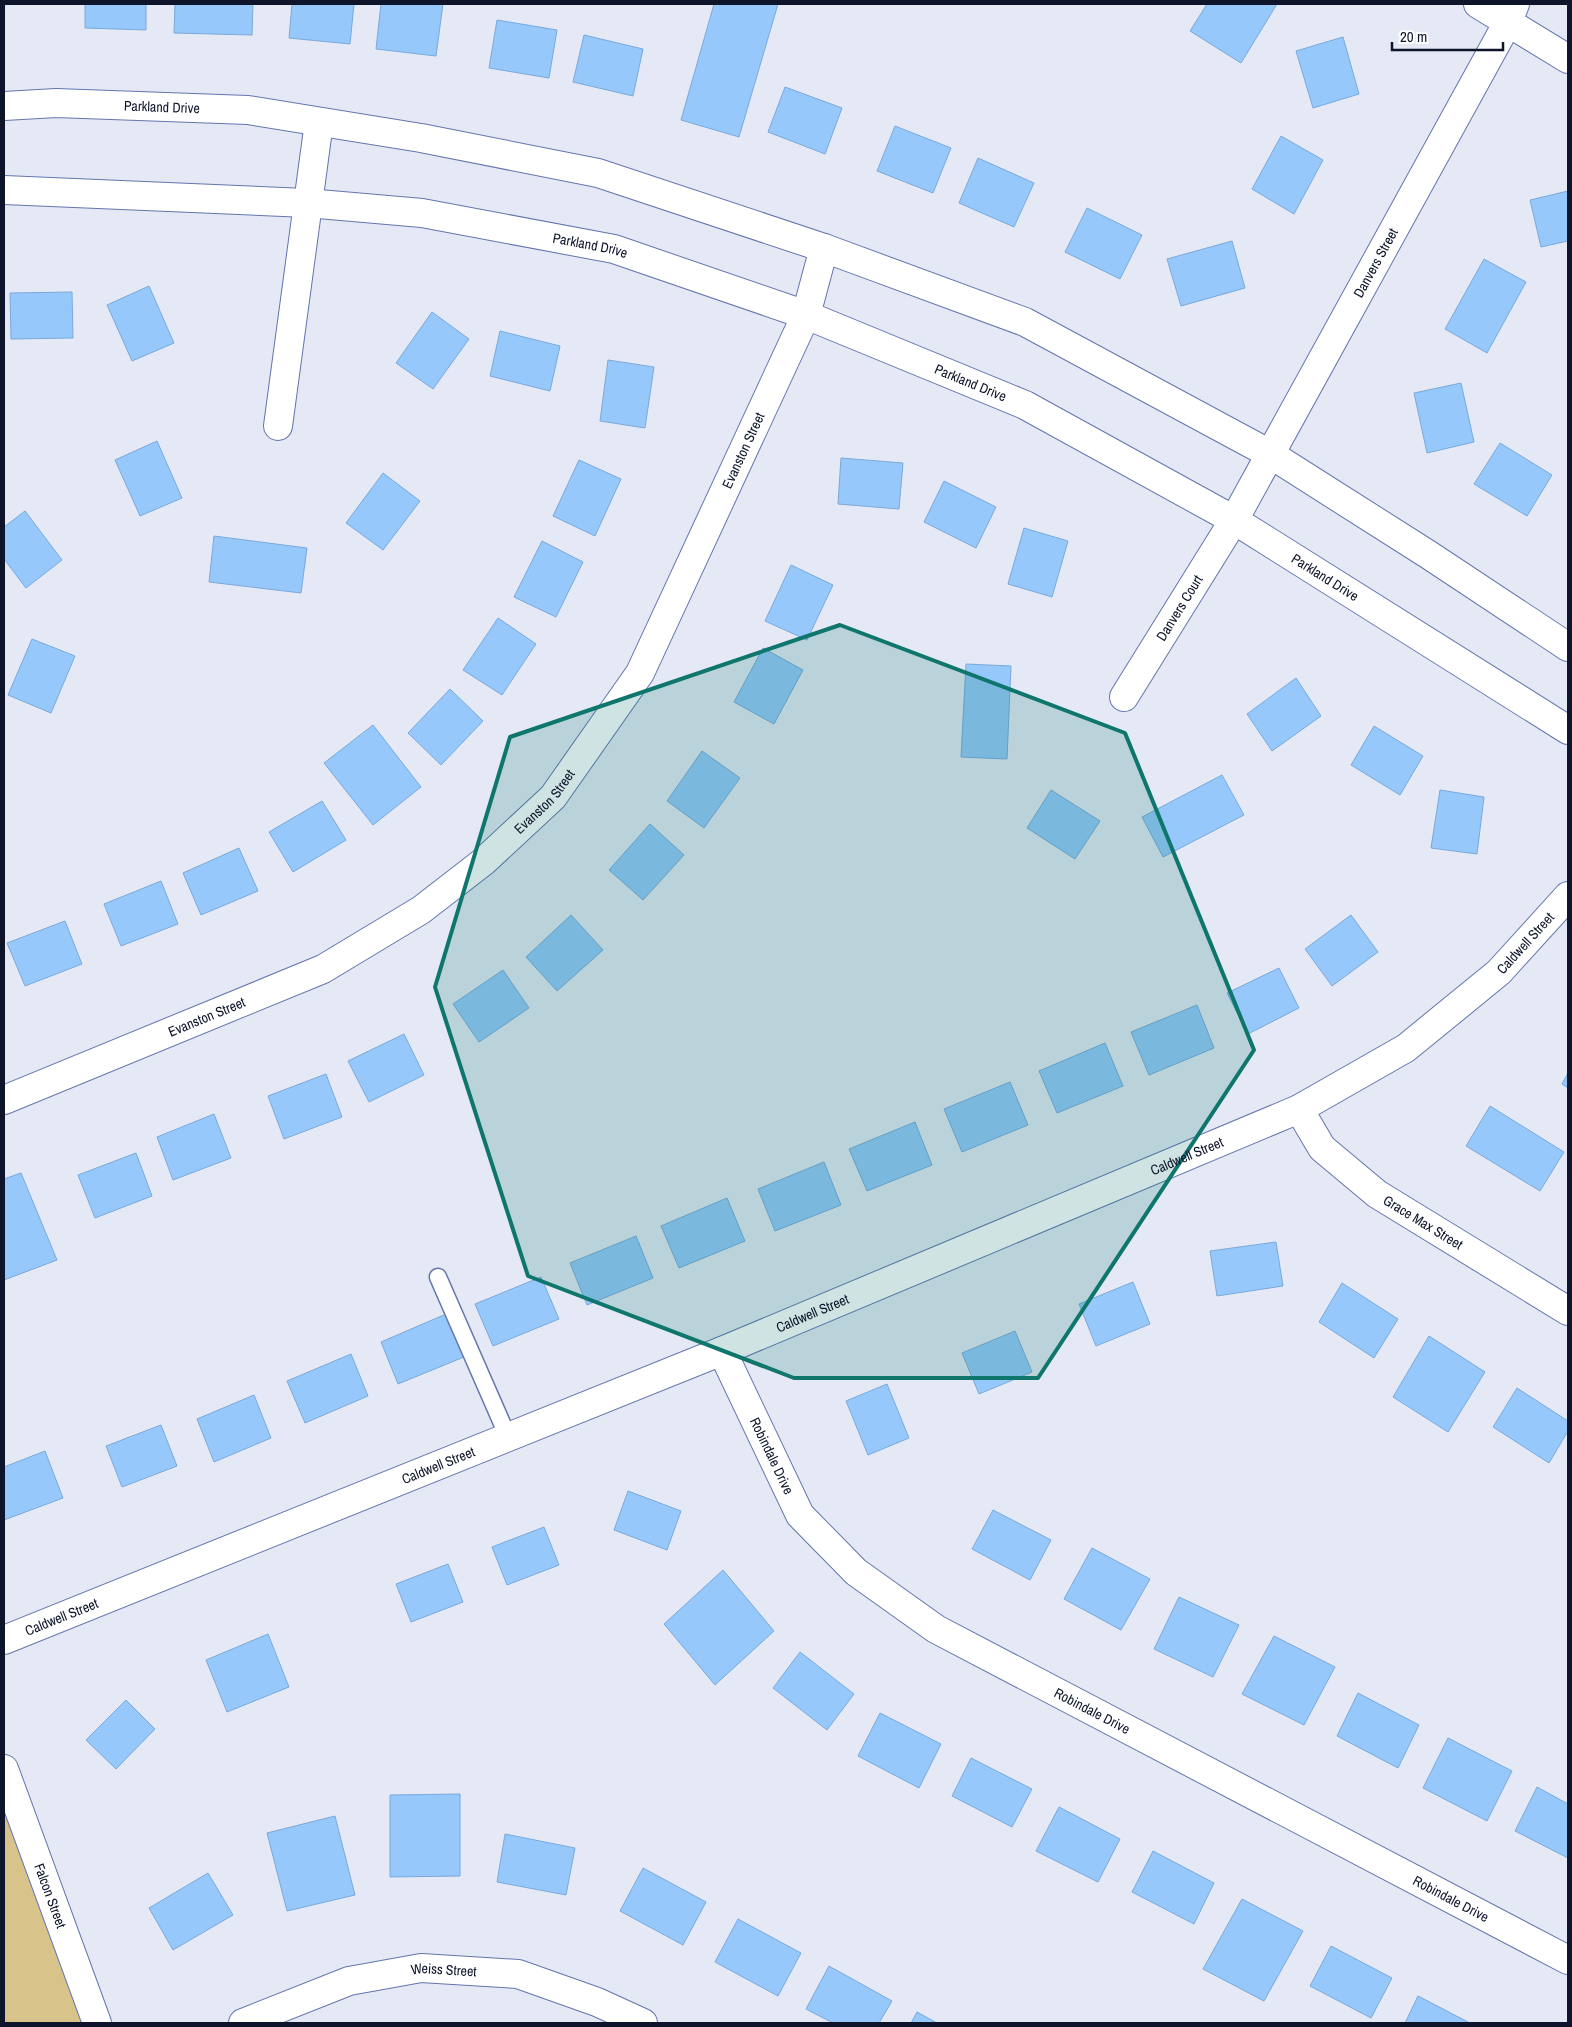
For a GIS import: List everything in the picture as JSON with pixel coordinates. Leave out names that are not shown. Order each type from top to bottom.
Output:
[{"type":"street","points":[[1478,4],[1511,13],[1568,59]]},
{"type":"street","name":"Danvers Street","points":[[1234,520],[1511,13]]},
{"type":"street","name":"Parkland Drive","points":[[4,106],[56,103],[248,110],[421,138],[598,173],[824,248],[1025,322],[1270,454],[1568,647]]},
{"type":"street","points":[[278,426],[319,122]]},
{"type":"street","name":"Parkland Drive","points":[[4,190],[307,203],[422,213],[614,249],[806,314],[1025,405],[1234,520],[1568,730]]},
{"type":"street","name":"Evanston Street","points":[[4,1100],[323,969],[422,910],[483,862],[552,797],[640,672],[806,314],[824,248]]},
{"type":"street","name":"Danvers Court","points":[[1124,697],[1234,520]]},
{"type":"street","name":"Caldwell Street","points":[[4,1640],[722,1351],[1299,1109],[1406,1048],[1499,972],[1568,896]]},
{"type":"street","name":"Grace Max Street","points":[[1299,1109],[1322,1148],[1377,1194],[1568,1312]]},
{"type":"street","name":"Robindale Drive","points":[[722,1351],[800,1516],[856,1572],[936,1629],[1568,1960]]},
{"type":"street","name":"Falcon Street","points":[[4,1769],[97,2023]]},
{"type":"street","name":"Weiss Street","points":[[243,2023],[349,1981],[421,1968],[518,1974],[597,2002],[643,2023]]},
{"type":"lane","points":[[438,1277],[508,1437]]},
{"type":"highlighted area","points":[[840,625],[1125,733],[1254,1050],[1038,1378],[794,1378],[528,1276],[435,987],[510,737]]},
{"type":"shaded area","points":[[4,1769],[97,2023],[4,2023]]},
{"type":"building","points":[[85,4],[146,4],[146,30],[85,28]]},
{"type":"building","points":[[175,4],[253,4],[252,35],[174,33]]},
{"type":"building","points":[[292,4],[354,4],[350,44],[289,38]]},
{"type":"building","points":[[381,4],[443,4],[436,56],[376,49]]},
{"type":"building","points":[[714,4],[778,4],[739,137],[681,120]]},
{"type":"building","points":[[1207,4],[1277,4],[1241,63],[1190,31]]},
{"type":"building","points":[[497,20],[557,30],[549,78],[489,68]]},
{"type":"building","points":[[584,35],[643,49],[633,96],[573,82]]},
{"type":"building","points":[[1343,37],[1359,94],[1313,108],[1296,51]]},
{"type":"building","points":[[785,87],[842,108],[825,154],[768,132]]},
{"type":"building","points":[[895,126],[951,148],[933,193],[877,171]]},
{"type":"building","points":[[1281,136],[1323,160],[1294,214],[1252,189]]},
{"type":"building","points":[[978,158],[1034,183],[1014,227],[959,203]]},
{"type":"building","points":[[1568,191],[1568,241],[1541,247],[1530,200]]},
{"type":"building","points":[[1087,208],[1142,235],[1120,279],[1065,252]]},
{"type":"building","points":[[1232,241],[1245,288],[1181,306],[1167,259]]},
{"type":"building","points":[[1484,259],[1526,282],[1487,353],[1445,329]]},
{"type":"building","points":[[149,286],[174,343],[132,361],[107,305]]},
{"type":"building","points":[[72,292],[73,338],[11,339],[10,293]]},
{"type":"building","points":[[432,312],[469,339],[433,389],[396,363]]},
{"type":"building","points":[[500,331],[560,346],[550,391],[490,376]]},
{"type":"building","points":[[608,360],[654,367],[645,428],[600,421]]},
{"type":"building","points":[[1461,383],[1474,442],[1427,453],[1414,393]]},
{"type":"building","points":[[157,441],[182,498],[140,516],[115,460]]},
{"type":"building","points":[[1500,443],[1552,475],[1527,516],[1474,484]]},
{"type":"building","points":[[841,458],[903,463],[899,509],[838,504]]},
{"type":"building","points":[[579,460],[621,479],[595,536],[553,516]]},
{"type":"building","points":[[383,473],[420,501],[383,550],[346,523]]},
{"type":"building","points":[[944,481],[996,507],[976,548],[924,522]]},
{"type":"building","points":[[25,511],[62,560],[26,588],[4,559],[4,527]]},
{"type":"building","points":[[1024,528],[1068,541],[1052,597],[1008,584]]},
{"type":"building","points":[[214,536],[307,548],[301,593],[209,582]]},
{"type":"building","points":[[542,541],[583,562],[556,617],[514,597]]},
{"type":"building","points":[[791,565],[833,585],[807,640],[765,621]]},
{"type":"building","points":[[498,618],[536,644],[502,695],[463,670]]},
{"type":"building","points":[[32,639],[75,656],[51,713],[8,695]]},
{"type":"building","points":[[763,648],[803,670],[774,724],[734,702]]},
{"type":"building","points":[[966,664],[1011,666],[1007,759],[961,757]]},
{"type":"building","points":[[1296,678],[1321,716],[1272,751],[1247,714]]},
{"type":"building","points":[[450,689],[483,721],[441,765],[408,733]]},
{"type":"building","points":[[373,725],[421,787],[373,825],[324,763]]},
{"type":"building","points":[[1374,726],[1423,756],[1400,795],[1351,765]]},
{"type":"building","points":[[702,751],[740,778],[704,828],[667,801]]},
{"type":"building","points":[[1222,775],[1244,815],[1163,857],[1142,817]]},
{"type":"building","points":[[1051,790],[1100,821],[1075,859],[1027,828]]},
{"type":"building","points":[[1440,790],[1484,797],[1477,854],[1431,848]]},
{"type":"building","points":[[322,801],[346,840],[293,872],[269,832]]},
{"type":"building","points":[[650,824],[684,855],[643,900],[609,870]]},
{"type":"building","points":[[239,848],[258,891],[201,915],[183,873]]},
{"type":"building","points":[[161,881],[178,924],[121,946],[104,904]]},
{"type":"building","points":[[571,915],[603,950],[557,991],[526,957]]},
{"type":"building","points":[[1351,915],[1378,952],[1332,986],[1305,949]]},
{"type":"building","points":[[65,921],[82,964],[25,986],[7,943]]},
{"type":"building","points":[[1279,968],[1299,1008],[1248,1034],[1227,993]]},
{"type":"building","points":[[503,970],[529,1008],[479,1042],[453,1004]]},
{"type":"building","points":[[1197,1005],[1214,1048],[1149,1075],[1131,1032]]},
{"type":"building","points":[[404,1034],[424,1075],[369,1102],[348,1061]]},
{"type":"building","points":[[1105,1043],[1123,1086],[1057,1113],[1039,1071]]},
{"type":"building","points":[[1568,1073],[1568,1088],[1562,1084]]},
{"type":"building","points":[[326,1074],[342,1117],[284,1139],[268,1096]]},
{"type":"building","points":[[1010,1082],[1028,1125],[962,1152],[944,1109]]},
{"type":"building","points":[[1490,1106],[1564,1152],[1540,1191],[1466,1146]]},
{"type":"building","points":[[214,1114],[231,1158],[173,1180],[157,1137]]},
{"type":"building","points":[[915,1122],[932,1165],[867,1191],[849,1149]]},
{"type":"building","points":[[136,1153],[152,1196],[95,1218],[78,1175]]},
{"type":"building","points":[[824,1162],[841,1205],[775,1231],[758,1189]]},
{"type":"building","points":[[21,1173],[57,1260],[4,1280],[4,1179]]},
{"type":"building","points":[[727,1198],[745,1241],[679,1268],[661,1226]]},
{"type":"building","points":[[636,1236],[653,1278],[587,1305],[570,1263]]},
{"type":"building","points":[[1276,1242],[1283,1286],[1217,1296],[1210,1251]]},
{"type":"building","points":[[541,1277],[559,1319],[493,1346],[475,1304]]},
{"type":"building","points":[[1133,1282],[1150,1324],[1096,1346],[1079,1304]]},
{"type":"building","points":[[1342,1283],[1398,1319],[1374,1358],[1319,1322]]},
{"type":"building","points":[[446,1314],[464,1357],[398,1384],[381,1342]]},
{"type":"building","points":[[1015,1331],[1032,1372],[979,1394],[962,1353]]},
{"type":"building","points":[[1429,1336],[1485,1372],[1448,1432],[1393,1397]]},
{"type":"building","points":[[351,1354],[368,1396],[305,1423],[287,1381]]},
{"type":"building","points":[[887,1384],[909,1438],[868,1455],[846,1401]]},
{"type":"building","points":[[1517,1388],[1568,1421],[1568,1431],[1549,1463],[1493,1427]]},
{"type":"building","points":[[254,1395],[271,1438],[214,1462],[197,1419]]},
{"type":"building","points":[[161,1425],[177,1466],[122,1487],[106,1446]]},
{"type":"building","points":[[45,1451],[63,1498],[4,1520],[4,1467]]},
{"type":"building","points":[[628,1491],[681,1511],[667,1550],[614,1530]]},
{"type":"building","points":[[993,1510],[1051,1540],[1030,1580],[972,1549]]},
{"type":"building","points":[[544,1527],[559,1565],[507,1585],[492,1547]]},
{"type":"building","points":[[1092,1548],[1150,1579],[1121,1630],[1064,1599]]},
{"type":"building","points":[[448,1564],[463,1602],[411,1622],[396,1584]]},
{"type":"building","points":[[723,1570],[774,1631],[715,1685],[664,1624]]},
{"type":"building","points":[[1179,1597],[1239,1625],[1213,1677],[1154,1649]]},
{"type":"building","points":[[268,1634],[289,1687],[227,1712],[206,1660]]},
{"type":"building","points":[[1274,1636],[1335,1667],[1304,1725],[1242,1694]]},
{"type":"building","points":[[800,1652],[854,1694],[827,1730],[773,1688]]},
{"type":"building","points":[[1358,1693],[1419,1725],[1398,1768],[1337,1736]]},
{"type":"building","points":[[126,1700],[155,1729],[116,1769],[86,1740]]},
{"type":"building","points":[[880,1713],[941,1744],[919,1788],[858,1756]]},
{"type":"building","points":[[1448,1738],[1512,1771],[1487,1821],[1423,1788]]},
{"type":"building","points":[[971,1758],[1032,1789],[1012,1827],[952,1796]]},
{"type":"building","points":[[1537,1787],[1568,1804],[1568,1858],[1515,1831]]},
{"type":"building","points":[[460,1794],[460,1876],[390,1877],[390,1795]]},
{"type":"building","points":[[1059,1807],[1120,1839],[1098,1882],[1036,1851]]},
{"type":"building","points":[[335,1816],[355,1895],[287,1911],[267,1833]]},
{"type":"building","points":[[505,1834],[575,1848],[566,1895],[497,1882]]},
{"type":"building","points":[[1153,1851],[1214,1883],[1194,1924],[1132,1892]]},
{"type":"building","points":[[643,1868],[706,1902],[683,1945],[620,1911]]},
{"type":"building","points":[[208,1873],[233,1915],[173,1950],[149,1908]]},
{"type":"building","points":[[1242,1899],[1303,1931],[1264,2001],[1203,1969]]},
{"type":"building","points":[[738,1919],[801,1953],[778,1996],[715,1962]]},
{"type":"building","points":[[1331,1946],[1392,1978],[1371,2018],[1310,1986]]},
{"type":"building","points":[[829,1966],[892,2001],[879,2023],[833,2023],[806,2009]]},
{"type":"building","points":[[1418,1996],[1470,2023],[1405,2023]]},
{"type":"building","points":[[917,2012],[937,2023],[911,2023]]}]
